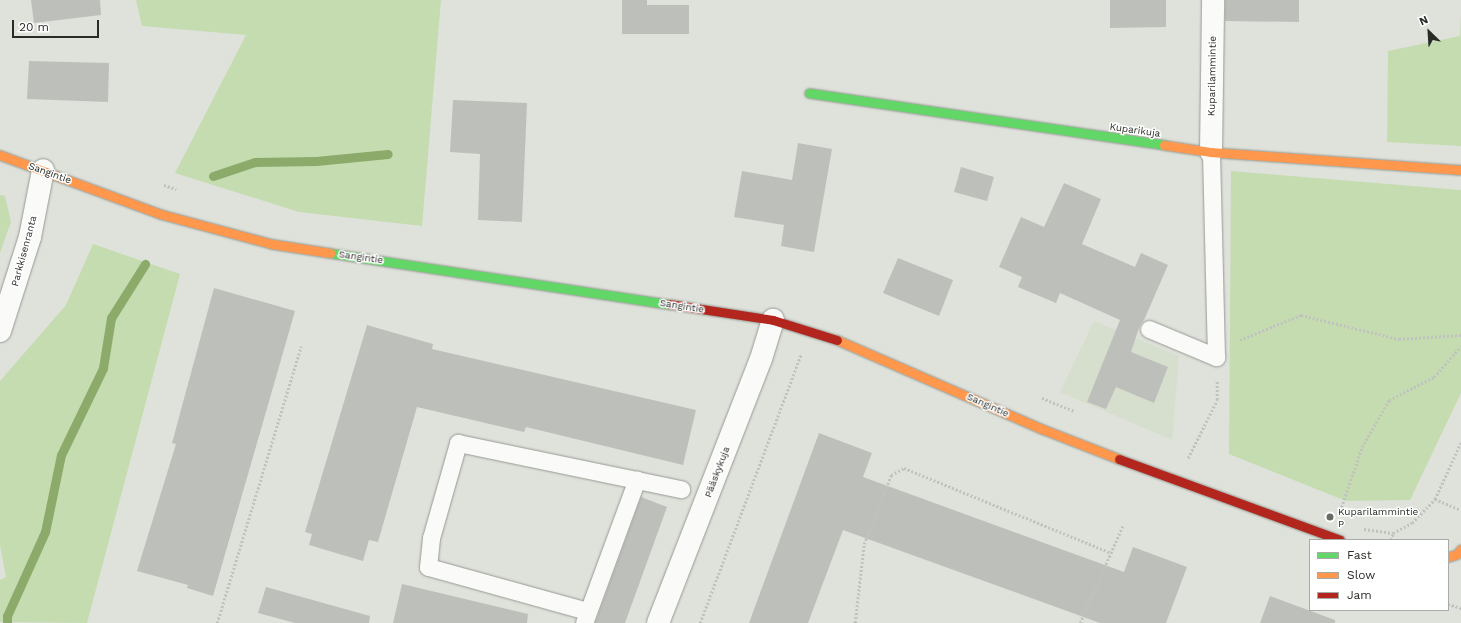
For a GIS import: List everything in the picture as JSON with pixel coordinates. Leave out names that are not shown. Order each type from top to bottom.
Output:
[{"type":"street","name":"Kuparilammintie","points":[[1211,152],[1213,0]]},
{"type":"street","name":"Kuparikuja","points":[[809,93],[1211,152],[1461,170]]},
{"type":"street","name":"Sangintie","points":[[0,155],[160,214],[272,244],[773,320],[812,330],[873,354],[1042,429],[1186,486],[1337,539]]},
{"type":"street","name":"Parkkisenranta","points":[[0,331],[30,237],[44,170]]},
{"type":"street","name":"Pääskykuja","points":[[658,623],[761,359],[773,320]]},
{"type":"lane","points":[[1149,329],[1216,352],[1211,152]]},
{"type":"lane","points":[[637,479],[585,617],[428,567],[431,538],[458,443],[637,479],[681,489]]},
{"type":"path","points":[[156,183],[178,190]]},
{"type":"path","points":[[1188,458],[1217,400],[1216,352],[1302,316],[1399,339],[1461,335]]},
{"type":"path","points":[[700,623],[812,330]]},
{"type":"path","points":[[217,623],[301,346]]},
{"type":"path","points":[[1339,512],[1362,446],[1389,400],[1434,377],[1461,346]]},
{"type":"path","points":[[1391,539],[1393,533],[1412,523],[1434,499],[1461,442]]},
{"type":"path","points":[[855,623],[864,544],[891,475],[904,468],[1111,553]]},
{"type":"path","points":[[1434,499],[1461,510]]},
{"type":"path","points":[[1080,623],[1123,525]]},
{"type":"path","points":[[1449,604],[1461,608]]},
{"type":"shaded area","points":[[1094,321],[1179,356],[1172,440],[1060,392]]},
{"type":"green space","points":[[136,0],[441,0],[422,226],[299,212],[175,173],[246,35],[142,26]]},
{"type":"green space","points":[[1461,15],[1461,146],[1387,142],[1388,51],[1460,36]]},
{"type":"green space","points":[[1231,171],[1461,190],[1461,393],[1410,500],[1346,501],[1229,454]]},
{"type":"green space","points":[[0,195],[5,196],[11,222],[0,253]]},
{"type":"green space","points":[[93,244],[180,274],[87,623],[0,622],[0,580],[6,577],[0,545],[0,381],[66,305]]},
{"type":"building","points":[[31,0],[100,0],[101,15],[34,23]]},
{"type":"building","points":[[622,0],[647,0],[647,5],[689,5],[689,34],[622,34]]},
{"type":"building","points":[[1110,0],[1166,0],[1166,27],[1110,28]]},
{"type":"building","points":[[1225,0],[1299,0],[1299,22],[1225,21]]},
{"type":"building","points":[[29,61],[109,63],[108,102],[27,99]]},
{"type":"building","points":[[453,100],[527,103],[522,222],[478,220],[480,154],[450,152]]},
{"type":"building","points":[[798,143],[832,149],[814,252],[781,246],[784,225],[734,217],[742,171],[792,180]]},
{"type":"building","points":[[961,167],[994,177],[987,201],[954,192]]},
{"type":"building","points":[[1064,183],[1101,199],[1082,244],[1135,267],[1141,253],[1168,265],[1144,320],[1140,325],[1131,352],[1168,367],[1154,403],[1116,387],[1106,409],[1087,402],[1120,320],[1060,293],[1056,303],[1018,287],[1022,277],[999,267],[1021,217],[1044,227]]},
{"type":"building","points":[[898,258],[953,280],[939,316],[883,293]]},
{"type":"building","points":[[214,288],[295,311],[213,596],[187,588],[188,585],[137,571],[176,444],[172,443]]},
{"type":"building","points":[[367,325],[433,344],[432,349],[696,410],[683,465],[526,427],[524,432],[417,407],[378,542],[369,540],[363,561],[309,545],[312,534],[305,532]]},
{"type":"building","points":[[819,433],[872,453],[863,477],[1124,572],[1133,547],[1187,567],[1166,623],[1100,623],[843,530],[808,623],[749,623]]},
{"type":"building","points":[[641,497],[667,507],[625,623],[595,623]]},
{"type":"building","points":[[402,584],[528,614],[527,623],[393,623]]},
{"type":"building","points":[[266,587],[370,616],[369,623],[295,623],[258,613]]},
{"type":"building","points":[[1270,596],[1335,620],[1335,623],[1260,623]]},
{"type":"waterway","points":[[213,176],[255,162],[316,161],[388,154]]},
{"type":"waterway","points":[[7,623],[7,616],[45,532],[61,455],[103,368],[111,318],[145,264]]},
{"type":"traffic: fast","points":[[809,93],[1164,145]]},
{"type":"traffic: fast","points":[[330,253],[669,304]]},
{"type":"traffic: slow","points":[[1164,145],[1211,152],[1461,170]]},
{"type":"traffic: slow","points":[[0,155],[160,214],[272,244],[330,253]]},
{"type":"traffic: slow","points":[[837,340],[1042,429],[1119,459]]},
{"type":"traffic: slow","points":[[1449,557],[1457,554],[1461,549]]},
{"type":"traffic: jam","points":[[669,304],[773,320],[837,340]]},
{"type":"traffic: jam","points":[[1119,459],[1337,539]]},
{"type":"place","name":"Kuparilammintie P","points":[[1330,517]]}]
